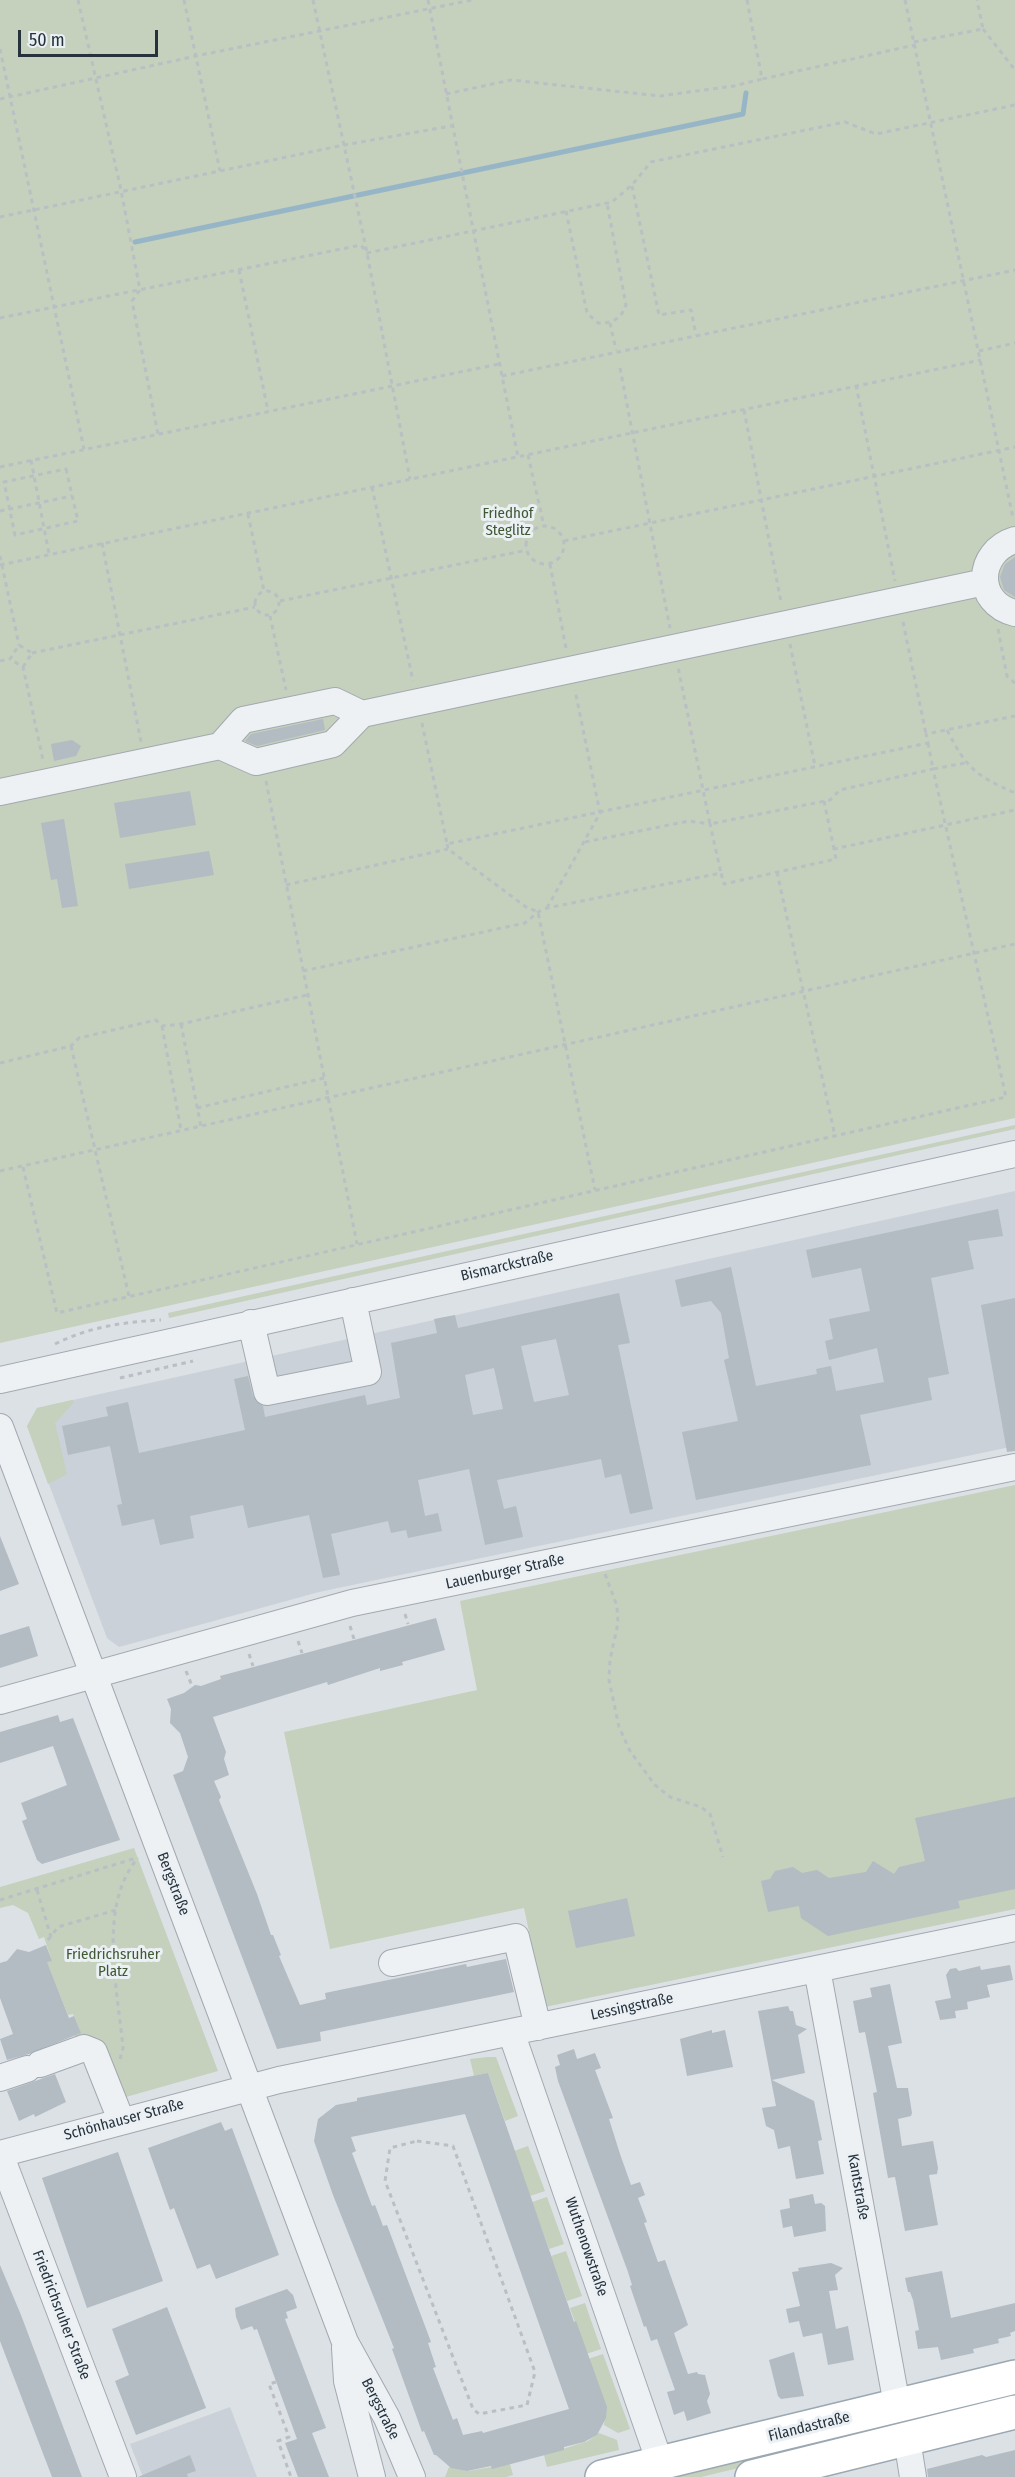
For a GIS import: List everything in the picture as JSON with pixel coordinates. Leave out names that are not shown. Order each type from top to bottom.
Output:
[{"type":"main road","name":"Filandastraße","points":[[602,2477],[1015,2377]]},
{"type":"main road","points":[[752,2477],[1015,2412]]},
{"type":"street","points":[[1015,540],[995,550],[988,561],[989,591],[1001,608],[1015,613]]},
{"type":"street","points":[[0,792],[220,746],[256,762],[333,744],[362,714],[899,601],[989,591]]},
{"type":"street","points":[[220,746],[243,720],[335,701],[362,714]]},
{"type":"street","name":"Bismarckstraße","points":[[0,1380],[1015,1154]]},
{"type":"street","points":[[251,1323],[267,1392],[368,1372],[352,1301]]},
{"type":"street","name":"Bergstraße","points":[[0,1427],[345,2342],[387,2418],[412,2477]]},
{"type":"street","name":"Lauenburger Straße","points":[[0,1701],[352,1603],[1015,1467]]},
{"type":"street","name":"Lessingstraße","points":[[249,2087],[1015,1928]]},
{"type":"street","points":[[392,1963],[516,1936],[538,2026]]},
{"type":"street","name":"Kantstraße","points":[[817,1969],[897,2405]]},
{"type":"street","name":"Wuthenowstraße","points":[[511,2032],[660,2463]]},
{"type":"street","points":[[0,2078],[84,2048],[94,2052],[121,2120]]},
{"type":"street","name":"Schönhauser Straße","points":[[0,2154],[249,2087]]},
{"type":"street","name":"Friedrichsruher Straße","points":[[0,2154],[123,2477]]},
{"type":"street","name":"Bergstraße","points":[[345,2342],[347,2381],[372,2477]]},
{"type":"street","points":[[907,2439],[913,2477]]},
{"type":"path","points":[[78,0],[121,190],[140,290],[132,301],[158,434]]},
{"type":"path","points":[[184,0],[220,171]]},
{"type":"path","points":[[313,0],[367,253],[410,479]]},
{"type":"path","points":[[428,0],[518,457]]},
{"type":"path","points":[[0,99],[196,56],[472,0]]},
{"type":"path","points":[[747,0],[762,79]]},
{"type":"path","points":[[906,0],[1015,526]]},
{"type":"path","points":[[977,0],[983,29],[1015,70]]},
{"type":"path","points":[[446,94],[511,80],[660,96],[734,86],[983,29]]},
{"type":"path","points":[[0,49],[84,449]]},
{"type":"path","points":[[367,253],[607,203],[615,200],[632,185],[651,162],[845,122],[876,134],[1015,105]]},
{"type":"path","points":[[0,217],[344,145],[452,126]]},
{"type":"path","points":[[632,185],[659,315],[691,309],[696,335]]},
{"type":"path","points":[[566,211],[587,313],[598,323],[610,322],[624,312],[626,305],[607,203]]},
{"type":"path","points":[[0,318],[361,245],[367,253]]},
{"type":"path","points":[[239,270],[268,411]]},
{"type":"path","points":[[501,376],[616,350],[1015,270]]},
{"type":"path","points":[[610,322],[616,350]]},
{"type":"path","points":[[979,351],[1015,343]]},
{"type":"path","points":[[1,564],[981,360]]},
{"type":"path","points":[[0,467],[499,364]]},
{"type":"path","points":[[620,368],[650,523]]},
{"type":"path","points":[[23,1167],[57,1313],[1006,1097],[948,825],[933,769],[856,385]]},
{"type":"path","points":[[744,410],[815,766]]},
{"type":"path","points":[[564,541],[1015,447]]},
{"type":"path","points":[[528,455],[544,526]]},
{"type":"path","points":[[31,460],[49,554]]},
{"type":"path","points":[[66,469],[72,496],[78,521],[15,535],[4,482],[66,469]]},
{"type":"path","points":[[372,487],[447,846],[526,907],[538,912]]},
{"type":"path","points":[[0,511],[72,496]]},
{"type":"path","points":[[248,513],[264,591]]},
{"type":"path","points":[[544,526],[559,531],[564,541],[560,558],[550,564],[535,562],[527,550],[530,534],[544,526]]},
{"type":"path","points":[[102,543],[144,762]]},
{"type":"path","points":[[279,601],[391,576],[527,550]]},
{"type":"path","points":[[0,556],[19,645],[32,653],[255,607]]},
{"type":"path","points":[[547,908],[600,813],[550,564]]},
{"type":"path","points":[[264,591],[274,593],[279,601],[277,611],[270,616],[262,615],[255,607],[255,598],[264,591]]},
{"type":"path","points":[[989,591],[1006,676],[1015,683]]},
{"type":"path","points":[[270,616],[287,696]]},
{"type":"path","points":[[0,660],[10,658],[19,645]]},
{"type":"path","points":[[23,667],[32,653]]},
{"type":"path","points":[[10,658],[23,667],[47,782]]},
{"type":"path","points":[[926,734],[1015,716]]},
{"type":"path","points":[[947,730],[965,762],[988,781],[1015,793]]},
{"type":"path","points":[[286,885],[447,846],[928,743]]},
{"type":"path","points":[[262,760],[357,1244]]},
{"type":"path","points":[[585,842],[689,821],[710,824],[830,800],[840,790],[965,762]]},
{"type":"path","points":[[704,795],[724,884],[836,859],[824,801]]},
{"type":"path","points":[[834,849],[1015,810]]},
{"type":"path","points":[[777,872],[835,1136]]},
{"type":"path","points":[[303,971],[525,923],[547,908],[722,873]]},
{"type":"path","points":[[538,912],[595,1190]]},
{"type":"path","points":[[0,1171],[1015,944]]},
{"type":"path","points":[[162,1026],[181,1024],[307,995]]},
{"type":"path","points":[[0,1063],[71,1046],[79,1038],[156,1020],[162,1026],[182,1131]]},
{"type":"path","points":[[181,1024],[201,1127]]},
{"type":"path","points":[[71,1046],[129,1296]]},
{"type":"path","points":[[197,1107],[324,1078]]},
{"type":"path","points":[[605,1572],[617,1606],[618,1623],[610,1660],[609,1680],[619,1727],[630,1751],[655,1785],[670,1797],[701,1807],[710,1814],[723,1857]]},
{"type":"path","points":[[404,1610],[408,1624]]},
{"type":"path","points":[[349,1623],[354,1639]]},
{"type":"path","points":[[297,1636],[302,1653]]},
{"type":"path","points":[[248,1649],[253,1666]]},
{"type":"path","points":[[185,1666],[192,1686]]},
{"type":"path","points":[[0,1900],[139,1857],[130,1867],[117,1895],[113,1928],[123,2048],[118,2072],[105,2076]]},
{"type":"path","points":[[37,1889],[50,1938],[58,1927],[116,1910]]},
{"type":"path","points":[[417,2141],[453,2146],[535,2372],[527,2404],[479,2414],[473,2409],[385,2181],[390,2148],[417,2141]]},
{"type":"path","points":[[276,2382],[269,2384],[289,2437],[278,2441],[291,2477]]},
{"type":"path","points":[[280,2414],[287,2412]]},
{"type":"path","points":[[289,2472],[295,2470]]},
{"type":"shaded area","points":[[1015,1191],[1015,1446],[319,1592],[119,1647],[107,1638],[27,1426],[37,1408]]},
{"type":"shaded area","points":[[230,2407],[257,2477],[143,2477],[130,2444]]},
{"type":"green space","name":"Friedhof Steglitz","points":[[0,0],[1015,0],[1015,1118],[0,1343]]},
{"type":"green space","points":[[1015,1125],[1015,1129],[169,1318],[168,1313]]},
{"type":"green space","points":[[72,1400],[74,1402],[55,1423],[67,1474],[48,1484],[27,1426],[37,1408]]},
{"type":"green space","points":[[1015,1485],[1015,1909],[545,2007],[524,1908],[330,1949],[284,1732],[477,1690],[460,1601]]},
{"type":"green space","name":"Friedrichsruher Platz","points":[[134,1848],[218,2071],[101,2104],[74,2033],[80,2031],[73,2014],[68,2015],[46,1960],[51,1958],[44,1937],[39,1939],[28,1913],[13,1905],[0,1908],[0,1887]]},
{"type":"green space","points":[[496,2057],[518,2116],[505,2121],[488,2073],[474,2076],[470,2059]]},
{"type":"green space","points":[[528,2146],[545,2191],[530,2196],[514,2151]]},
{"type":"green space","points":[[547,2197],[564,2244],[549,2249],[532,2202]]},
{"type":"green space","points":[[566,2251],[582,2296],[567,2301],[551,2256]]},
{"type":"green space","points":[[585,2303],[601,2349],[586,2354],[570,2308]]},
{"type":"green space","points":[[603,2354],[630,2429],[618,2433],[604,2425],[606,2410],[588,2359]]},
{"type":"green space","points":[[917,2416],[918,2425],[701,2477],[655,2477]]},
{"type":"green space","points":[[599,2433],[617,2440],[619,2450],[547,2467],[544,2455],[588,2441]]},
{"type":"green space","points":[[510,2464],[513,2475],[506,2477],[445,2477],[449,2467],[468,2471]]},
{"type":"building","points":[[1015,557],[1015,597],[1004,590],[1000,577],[1005,564]]},
{"type":"building","points":[[323,719],[325,730],[257,746],[245,741],[251,734]]},
{"type":"building","points":[[72,740],[81,746],[76,756],[54,761],[51,744]]},
{"type":"building","points":[[190,791],[196,825],[120,838],[114,803]]},
{"type":"building","points":[[64,819],[78,906],[62,908],[57,879],[51,880],[41,823]]},
{"type":"building","points":[[209,851],[214,875],[129,889],[125,864]]},
{"type":"building","points":[[998,1209],[1003,1236],[968,1241],[974,1269],[931,1278],[949,1374],[928,1378],[932,1400],[860,1415],[871,1465],[696,1500],[682,1432],[738,1421],[724,1360],[729,1358],[721,1313],[711,1301],[681,1307],[675,1280],[731,1267],[756,1386],[817,1374],[816,1369],[831,1366],[836,1391],[884,1382],[877,1348],[829,1360],[825,1341],[833,1339],[829,1319],[870,1311],[861,1268],[812,1278],[806,1250]]},
{"type":"building","points":[[619,1293],[630,1343],[618,1345],[653,1509],[630,1514],[621,1474],[605,1478],[601,1459],[497,1480],[504,1509],[516,1506],[523,1537],[485,1545],[469,1469],[418,1480],[425,1516],[438,1513],[442,1531],[408,1538],[406,1530],[391,1533],[388,1521],[331,1534],[340,1575],[323,1578],[309,1515],[248,1528],[243,1505],[190,1516],[194,1538],[160,1545],[154,1519],[122,1526],[117,1505],[122,1504],[110,1446],[68,1455],[62,1426],[108,1416],[106,1407],[128,1402],[139,1453],[245,1430],[234,1379],[248,1376],[253,1396],[263,1406],[265,1417],[365,1395],[367,1405],[400,1398],[391,1343],[437,1333],[434,1319],[455,1315],[458,1328]],"holes":[[[556,1339],[569,1395],[534,1402],[521,1346]],[[494,1368],[503,1409],[473,1415],[465,1375]]]},
{"type":"building","points":[[1015,1298],[1015,1451],[1007,1452],[981,1305]]},
{"type":"building","points":[[0,1536],[19,1584],[0,1591]]},
{"type":"building","points":[[436,1618],[445,1650],[402,1662],[403,1665],[380,1671],[380,1668],[328,1685],[327,1682],[213,1717],[226,1752],[224,1759],[229,1775],[214,1781],[221,1797],[219,1800],[300,2005],[326,1999],[325,1993],[466,1964],[467,1967],[506,1959],[514,1992],[320,2032],[321,2041],[277,2049],[173,1775],[183,1771],[188,1757],[180,1733],[170,1723],[171,1709],[167,1699],[184,1693],[195,1685],[201,1686],[221,1679],[220,1676]]},
{"type":"building","points":[[29,1626],[38,1656],[0,1668],[0,1635]]},
{"type":"building","points":[[58,1715],[60,1722],[73,1718],[120,1840],[42,1864],[37,1860],[22,1821],[27,1819],[21,1803],[67,1785],[53,1746],[0,1763],[0,1732]]},
{"type":"building","points":[[1015,1797],[1015,1889],[958,1901],[960,1908],[828,1936],[801,1918],[799,1906],[768,1912],[761,1881],[770,1879],[775,1871],[793,1867],[802,1873],[817,1870],[829,1878],[866,1872],[873,1861],[894,1874],[899,1867],[925,1861],[915,1818]]},
{"type":"building","points":[[627,1898],[635,1936],[576,1948],[568,1911]]},
{"type":"building","points":[[46,1945],[52,1961],[47,1962],[69,2018],[74,2016],[81,2033],[29,2054],[7,2060],[0,2039],[13,2034],[0,1998],[0,1963],[7,1961],[17,1949],[29,1952]]},
{"type":"building","points":[[1010,1965],[1013,1980],[987,1985],[990,1997],[967,2002],[968,2009],[955,2011],[956,2018],[940,2020],[935,2001],[951,1998],[946,1975],[950,1969],[956,1968],[959,1971],[980,1966],[981,1970]]},
{"type":"building","points":[[890,1984],[902,2043],[888,2046],[897,2088],[908,2088],[912,2113],[911,2116],[898,2119],[902,2146],[933,2141],[938,2168],[937,2174],[929,2175],[938,2225],[905,2231],[895,2177],[888,2178],[873,2093],[877,2092],[865,2032],[859,2033],[853,2001],[872,1997],[870,1988]]},
{"type":"building","points":[[788,2006],[790,2011],[793,2011],[796,2025],[807,2029],[798,2035],[805,2073],[772,2080],[814,2101],[822,2140],[818,2141],[824,2174],[796,2179],[790,2146],[778,2149],[774,2130],[766,2126],[762,2108],[776,2106],[758,2011]]},
{"type":"building","points":[[712,2030],[712,2033],[725,2030],[733,2067],[687,2076],[680,2039]]},
{"type":"building","points":[[574,2049],[577,2059],[595,2053],[601,2068],[595,2070],[613,2118],[609,2119],[620,2154],[631,2185],[640,2182],[645,2195],[638,2198],[647,2222],[644,2223],[658,2262],[665,2260],[688,2325],[674,2333],[688,2374],[697,2372],[705,2375],[710,2394],[707,2401],[711,2413],[687,2421],[684,2411],[674,2415],[667,2392],[675,2390],[657,2339],[651,2341],[646,2326],[644,2327],[630,2286],[632,2285],[628,2272],[558,2081],[555,2067],[560,2065],[557,2055]]},
{"type":"building","points":[[488,2073],[574,2322],[576,2321],[607,2407],[606,2418],[597,2435],[584,2442],[564,2447],[564,2450],[492,2469],[491,2466],[467,2471],[451,2468],[434,2455],[424,2431],[422,2432],[392,2349],[394,2348],[314,2141],[318,2119],[336,2105],[357,2101],[357,2098]],"holes":[[[465,2114],[569,2409],[483,2433],[482,2431],[463,2435],[457,2418],[453,2420],[433,2368],[436,2367],[428,2343],[431,2342],[387,2225],[383,2226],[375,2205],[372,2206],[352,2153],[356,2151],[351,2137]]]},
{"type":"building","points":[[55,2074],[66,2102],[35,2117],[34,2114],[19,2121],[7,2091]]},
{"type":"building","points":[[221,2122],[225,2131],[232,2128],[279,2255],[216,2279],[210,2264],[197,2269],[174,2208],[170,2210],[148,2148]]},
{"type":"building","points":[[118,2152],[163,2281],[87,2308],[42,2178]]},
{"type":"building","points":[[813,2194],[815,2204],[821,2203],[825,2206],[826,2231],[794,2237],[792,2226],[783,2228],[780,2210],[790,2208],[789,2199]]},
{"type":"building","points":[[831,2263],[843,2268],[835,2275],[838,2290],[829,2291],[836,2329],[848,2326],[854,2360],[828,2365],[822,2333],[803,2337],[799,2321],[789,2323],[786,2309],[800,2306],[792,2272],[799,2271],[798,2268]]},
{"type":"building","points":[[0,2265],[82,2477],[52,2477],[0,2341]]},
{"type":"building","points":[[942,2271],[951,2318],[1015,2303],[1015,2331],[1010,2333],[1011,2336],[998,2339],[999,2343],[973,2349],[974,2353],[941,2360],[938,2347],[918,2349],[915,2331],[919,2330],[913,2300],[908,2292],[905,2278]]},
{"type":"building","points":[[287,2289],[293,2295],[297,2308],[286,2312],[288,2318],[285,2319],[326,2428],[312,2433],[329,2477],[298,2477],[285,2443],[297,2439],[257,2329],[254,2330],[252,2326],[241,2330],[236,2317],[235,2308]]},
{"type":"building","points":[[167,2307],[206,2408],[136,2435],[115,2381],[129,2375],[112,2329]]},
{"type":"building","points":[[794,2352],[804,2396],[781,2399],[778,2396],[769,2360]]},
{"type":"building","points":[[1015,2450],[1015,2477],[928,2477],[927,2469],[982,2455],[986,2457]]},
{"type":"building","points":[[190,2455],[196,2471],[187,2474],[188,2477],[138,2477]]},
{"type":"waterway","points":[[135,242],[743,114],[746,93]]}]
